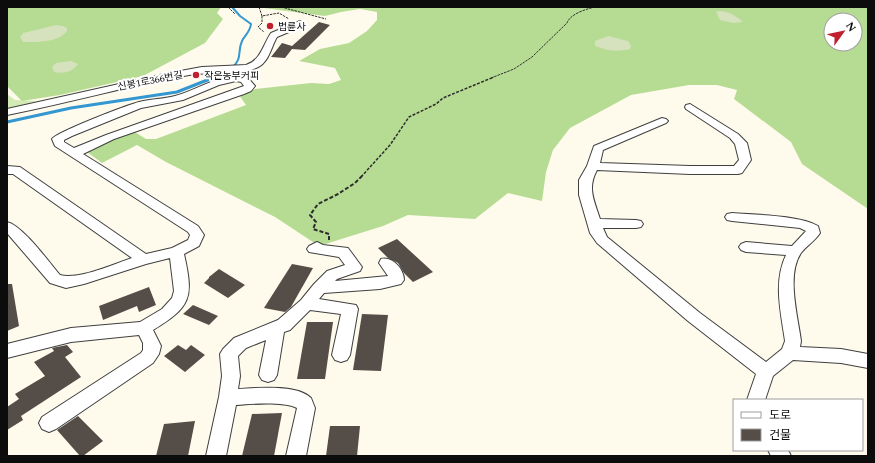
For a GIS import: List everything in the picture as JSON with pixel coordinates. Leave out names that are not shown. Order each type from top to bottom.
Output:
[{"type":"street","points":[[274,35],[300,24]]},
{"type":"street","name":"신봉1로366번길","points":[[7,112],[108,88],[195,71],[214,69],[238,70],[249,67],[258,63],[262,59],[274,35]]},
{"type":"street","points":[[7,226],[17,234],[56,278],[66,282],[84,279],[143,260],[176,252],[194,243],[197,234],[193,229],[59,144],[58,140],[126,109],[144,103],[181,98],[202,87],[231,79],[245,81],[250,86],[240,92],[110,137],[74,153]]},
{"type":"street","points":[[593,166],[682,170],[738,170],[745,160],[741,143],[734,136],[690,107]]},
{"type":"street","points":[[662,121],[598,148],[593,166],[585,180],[586,195],[597,233],[612,250],[694,317],[766,372]]},
{"type":"street","points":[[7,170],[16,170],[20,172],[93,225],[136,253],[143,260]]},
{"type":"street","points":[[732,217],[808,226],[813,229],[813,233],[795,252],[789,264],[786,282],[787,298],[794,341],[790,353],[766,372],[756,399]]},
{"type":"street","points":[[595,223],[636,224]]},
{"type":"street","points":[[216,456],[228,397],[230,376],[229,354],[240,343],[284,325],[307,304],[318,288],[332,275],[355,267],[343,252],[314,249],[320,244]]},
{"type":"street","points":[[746,246],[795,252]]},
{"type":"street","points":[[7,351],[71,335],[143,328],[168,313],[179,301],[182,291],[180,270],[176,252]]},
{"type":"street","points":[[318,288],[393,282],[397,278],[386,263]]},
{"type":"street","points":[[307,304],[350,310],[340,354]]},
{"type":"street","points":[[49,423],[147,358],[152,352],[153,344],[143,328]]},
{"type":"street","points":[[268,375],[276,329]]},
{"type":"street","points":[[790,353],[841,356],[868,361]]},
{"type":"street","points":[[228,397],[272,397],[295,399],[305,404],[306,408],[296,456]]},
{"type":"path","points":[[228,7],[235,14]]},
{"type":"path","points":[[274,35],[261,31],[258,26],[262,23],[260,7],[281,7],[326,19]]},
{"type":"path","points":[[320,244],[329,241],[329,234],[313,229],[316,222],[310,215],[318,204],[355,183],[390,145],[409,117],[436,104],[443,98],[514,69],[532,57],[549,42],[567,23],[568,20],[584,10],[595,7]]},
{"type":"path","points":[[262,16],[279,13],[300,24]]},
{"type":"green space","points":[[7,7],[221,7],[217,13],[223,19],[205,43],[143,76],[60,95],[22,101],[7,86]]},
{"type":"green space","points":[[256,7],[868,7],[868,209],[802,164],[791,142],[734,99],[737,90],[717,85],[689,85],[631,95],[570,128],[553,150],[546,172],[542,201],[508,193],[475,219],[408,215],[383,226],[319,246],[275,217],[166,162],[137,145],[102,163],[87,152],[91,148],[133,131],[146,139],[156,139],[246,105],[239,95],[255,89],[311,83],[329,84],[341,80],[335,68],[299,61],[320,49],[349,43],[367,31],[377,20],[377,12],[360,9],[325,16]]},
{"type":"green space","points":[[719,11],[732,14],[743,22],[733,23],[720,20],[716,12]]},
{"type":"green space","points":[[56,25],[67,28],[67,31],[63,35],[53,40],[23,42],[20,37],[23,33]]},
{"type":"green space","points":[[608,36],[628,41],[631,46],[630,49],[612,50],[595,46],[595,41]]},
{"type":"green space","points":[[71,61],[78,64],[70,71],[61,73],[54,72],[52,67],[56,63]]},
{"type":"green space","points":[[7,94],[15,100],[37,101],[7,109]]},
{"type":"building","points":[[319,22],[330,25],[305,50],[292,49],[285,58],[271,57],[282,43],[292,46]]},
{"type":"building","points":[[397,239],[433,272],[413,282],[404,273],[398,263],[388,258],[378,248]]},
{"type":"building","points":[[292,264],[313,268],[291,307],[285,312],[264,308]]},
{"type":"building","points":[[219,269],[245,285],[228,298],[204,283]]},
{"type":"building","points":[[7,284],[12,284],[19,326],[7,331]]},
{"type":"building","points":[[149,287],[156,305],[139,312],[137,306],[103,320],[99,306]]},
{"type":"building","points":[[193,305],[218,316],[209,325],[183,314]]},
{"type":"building","points":[[362,314],[388,315],[381,371],[353,370]]},
{"type":"building","points":[[307,322],[333,322],[325,379],[297,379]]},
{"type":"building","points":[[67,345],[73,352],[65,357],[81,377],[21,416],[23,420],[7,430],[7,407],[19,399],[15,394],[45,376],[34,362],[54,351],[52,348]]},
{"type":"building","points":[[178,345],[186,350],[191,345],[205,355],[185,372],[164,356]]},
{"type":"building","points":[[282,413],[274,456],[242,456],[252,414]]},
{"type":"building","points":[[78,416],[103,441],[83,456],[80,456],[57,430]]},
{"type":"building","points":[[195,421],[188,456],[156,456],[164,424]]},
{"type":"building","points":[[330,426],[360,426],[357,456],[326,456]]},
{"type":"waterway","points":[[232,7],[240,16],[251,24],[249,31],[242,41],[238,61],[232,68]]},
{"type":"waterway","points":[[215,77],[225,72]]},
{"type":"waterway","points":[[7,122],[71,108],[177,92],[215,77]]},
{"type":"place","name":"법륜사","points":[[270,26]]},
{"type":"place","name":"작은농부커피","points":[[196,75]]}]
